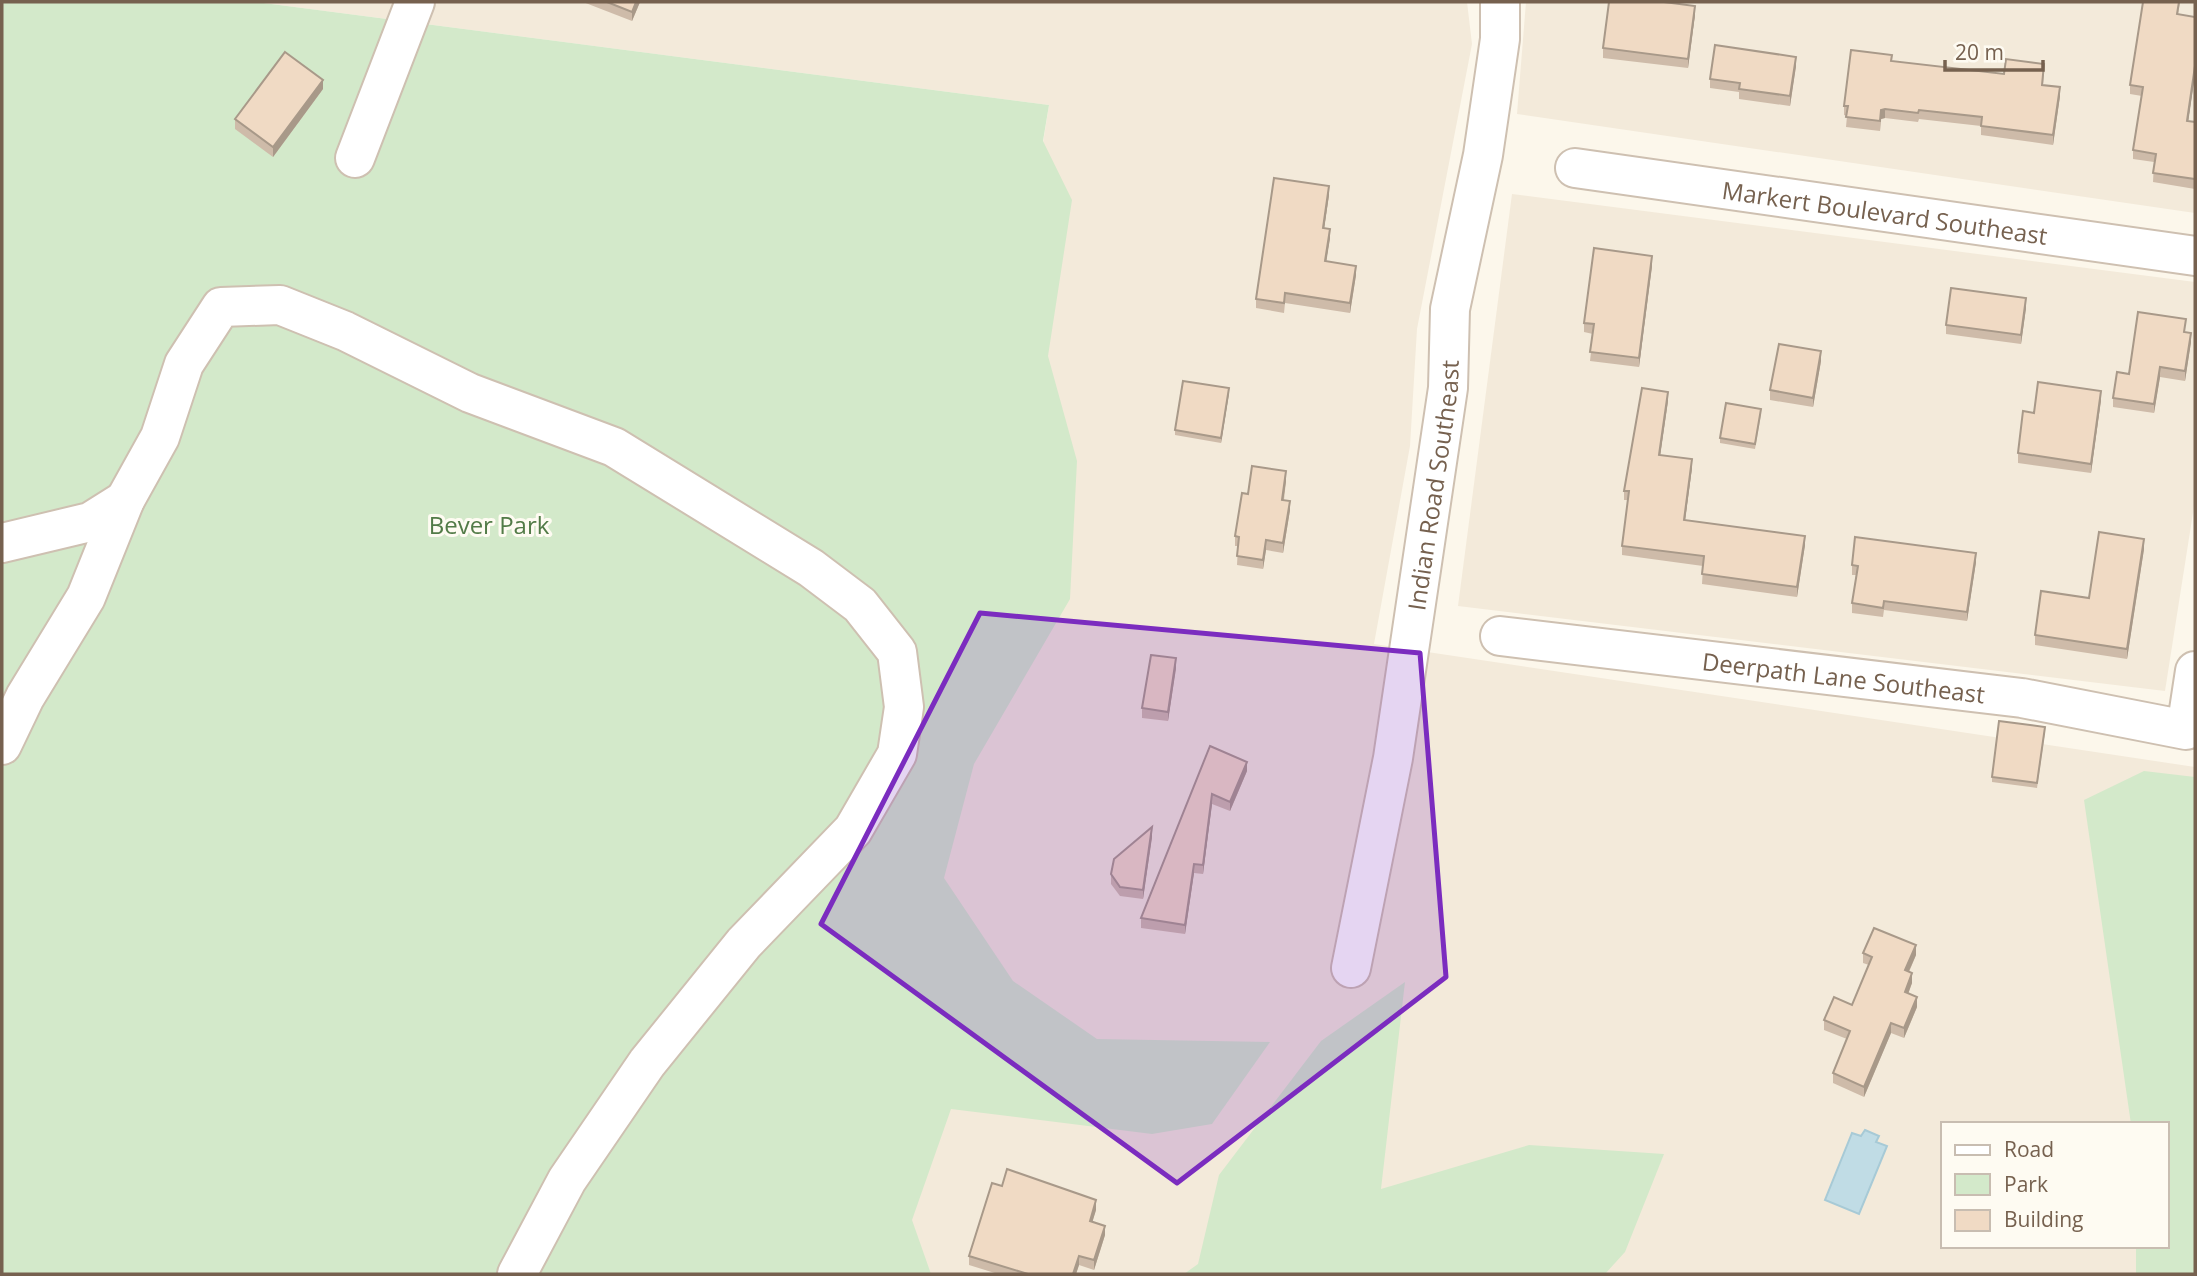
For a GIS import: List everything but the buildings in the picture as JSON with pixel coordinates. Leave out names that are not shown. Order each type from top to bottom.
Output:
[{"type":"street","points":[[355,158],[415,2]]},
{"type":"street","name":"Indian Road Southeast","points":[[1351,968],[1393,758],[1448,388],[1450,309],[1483,155],[1500,39],[1500,2]]},
{"type":"street","name":"Markert Boulevard Southeast","points":[[1575,168],[2195,256]]},
{"type":"street","points":[[2,746],[25,696],[86,597],[125,500],[160,437],[184,364],[221,307],[280,305],[345,331],[470,393],[614,447],[811,568],[860,605],[897,652],[904,707],[897,754],[853,830],[744,943],[646,1063],[567,1180],[517,1274]]},
{"type":"street","points":[[2,543],[90,522],[125,500]]},
{"type":"street","name":"Deerpath Lane Southeast","points":[[1500,636],[2022,698],[2186,730],[2195,671]]},
{"type":"highlighted area","points":[[980,613],[1420,653],[1446,977],[1177,1183],[821,924]]},
{"type":"shaded area","points":[[256,2],[1467,2],[1472,44],[1417,329],[1410,446],[1374,644],[2195,767],[2195,1274],[863,1274],[1049,105]]},
{"type":"shaded area","points":[[1526,2],[2195,2],[2195,213],[1517,114]]},
{"type":"shaded area","points":[[1512,194],[2195,282],[2195,500],[2165,691],[1458,606]]},
{"type":"green space","name":"Bever Park","points":[[2,2],[256,2],[1049,105],[1043,141],[1072,200],[1048,356],[1077,461],[1070,599],[974,764],[944,878],[1013,981],[1097,1039],[1270,1042],[1212,1124],[1152,1134],[951,1109],[912,1220],[931,1274],[2,1274]]},
{"type":"green space","points":[[2144,771],[2195,777],[2195,1274],[2136,1274],[2136,1248],[2169,1248],[2169,1122],[2131,1122],[2084,800]]},
{"type":"green space","points":[[1405,982],[1381,1189],[1529,1145],[1664,1154],[1625,1252],[1605,1274],[1184,1274],[1198,1264],[1219,1175],[1321,1041]]},
{"type":"water","points":[[1865,1130],[1879,1136],[1876,1142],[1887,1146],[1859,1214],[1825,1200],[1852,1133],[1861,1136]]}]
